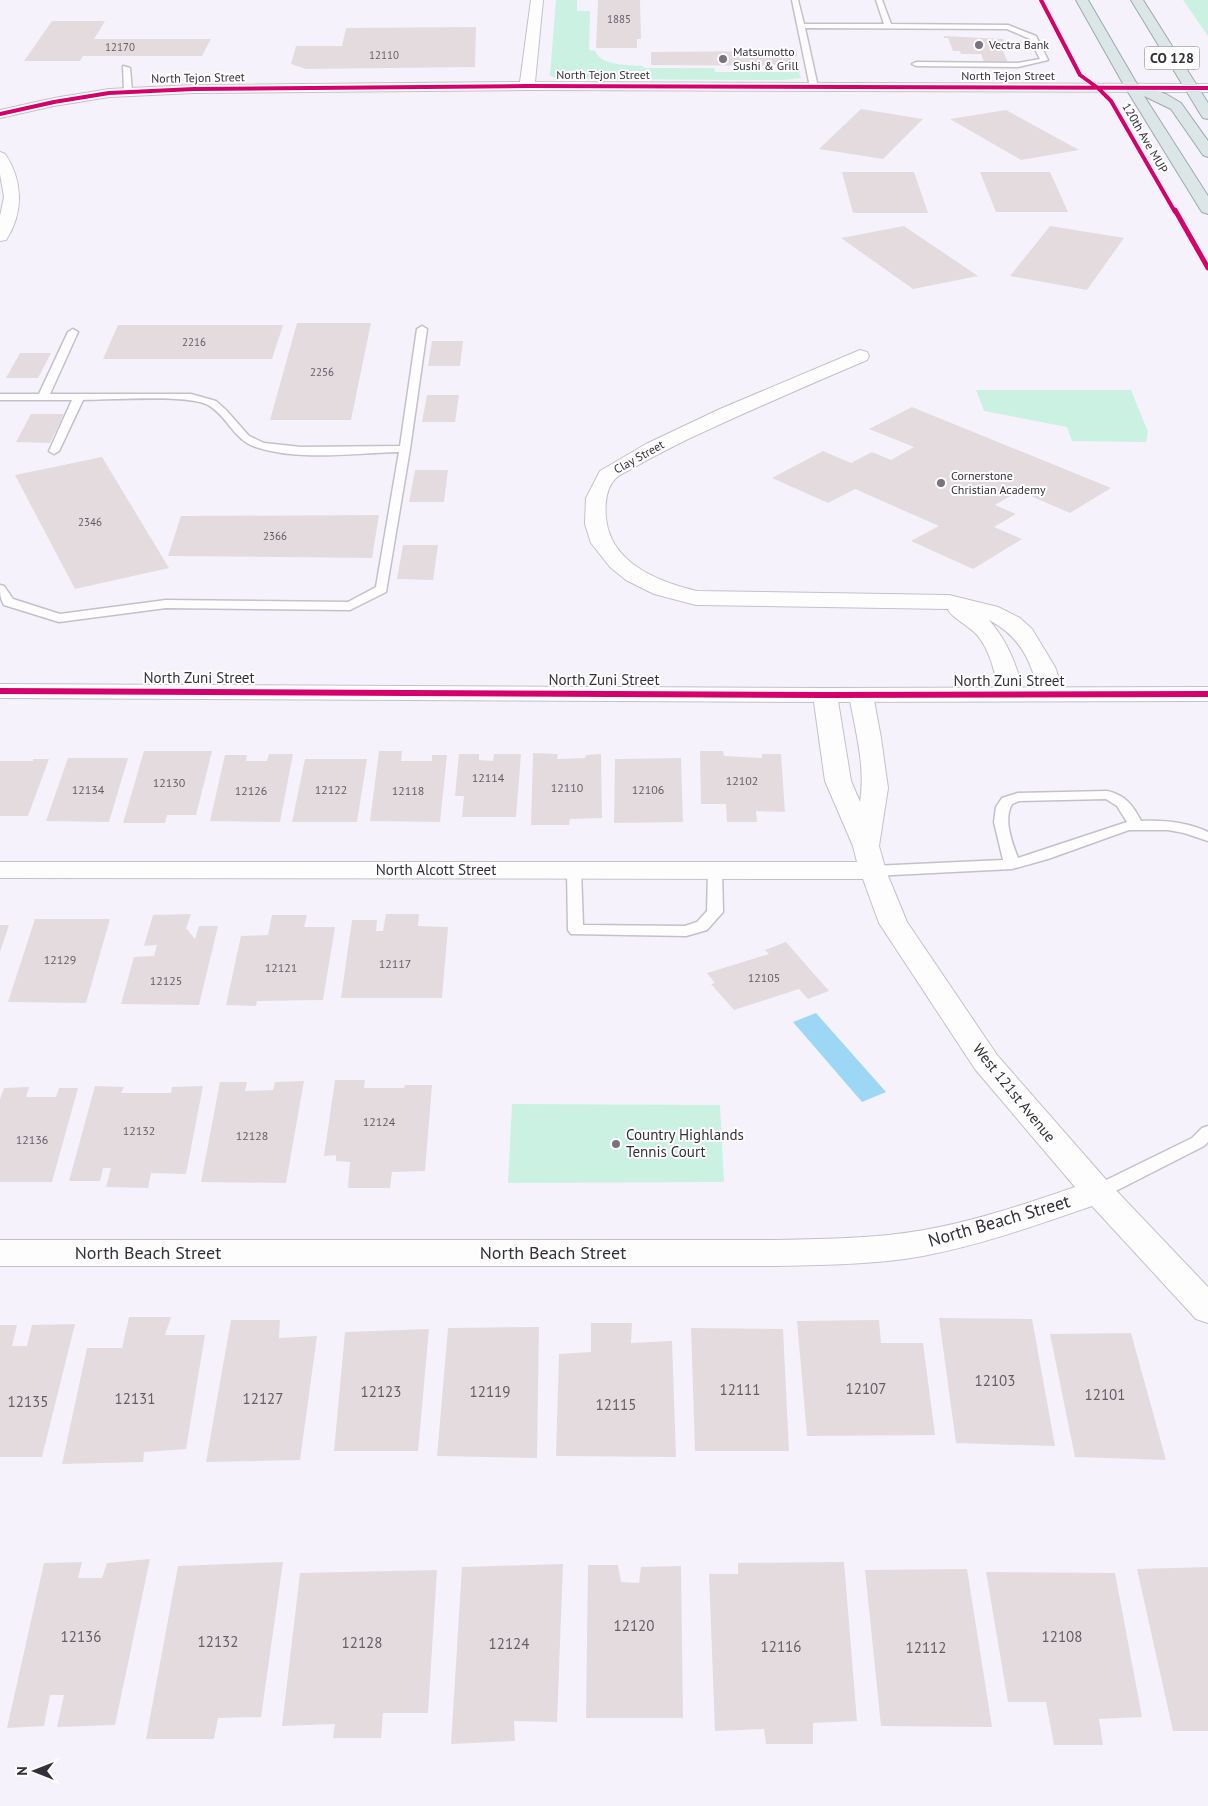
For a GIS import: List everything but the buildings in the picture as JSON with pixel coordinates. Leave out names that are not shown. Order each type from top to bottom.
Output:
[{"type":"main road","name":"CO 128","points":[[1082,0],[1132,87],[1208,209]]},
{"type":"main road","name":"CO 128","points":[[1137,0],[1208,115]]},
{"type":"main road","points":[[1132,87],[1169,100],[1176,106],[1208,152]]},
{"type":"street","points":[[528,86],[537,0]]},
{"type":"street","name":"North Tejon Street","points":[[0,114],[61,100],[128,91],[194,88],[528,86],[1208,88]]},
{"type":"street","points":[[926,87],[930,105]]},
{"type":"street","points":[[0,158],[7,169],[12,199],[9,218],[0,236]]},
{"type":"street","name":"Clay Street","points":[[860,356],[653,448],[607,475],[596,498],[596,524],[602,542],[618,562],[634,575],[662,589],[696,598],[928,601],[965,604],[990,612],[1012,623],[1024,634],[1034,649],[1052,694]]},
{"type":"street","name":"Clay Street","points":[[928,601],[950,607],[969,615],[981,623],[1002,654],[1012,694]]},
{"type":"street","name":"North Zuni Street","points":[[0,691],[825,695],[1208,694]]},
{"type":"street","name":"West 121st Avenue","points":[[825,695],[838,781],[893,923],[986,1062],[1098,1192],[1208,1309]]},
{"type":"street","name":"West 121st Avenue","points":[[861,695],[869,738],[875,788],[869,859]]},
{"type":"street","name":"North Alcott Street","points":[[0,870],[714,871],[869,859]]},
{"type":"street","name":"North Beach Street","points":[[0,1252],[853,1251],[922,1244],[992,1227],[1098,1192]]},
{"type":"lane","points":[[795,0],[814,87]]},
{"type":"lane","points":[[879,0],[888,27]]},
{"type":"lane","points":[[801,26],[1008,27],[1033,38],[1044,60],[1018,65],[916,64]]},
{"type":"lane","points":[[126,68],[128,91]]},
{"type":"lane","points":[[0,589],[8,602],[59,618],[166,604],[350,606],[382,589],[422,329]]},
{"type":"lane","points":[[42,397],[73,332]]},
{"type":"lane","points":[[0,397],[179,396],[202,399],[216,404],[248,441],[266,448],[289,450],[405,449]]},
{"type":"lane","points":[[54,451],[79,397]]},
{"type":"lane","points":[[1012,864],[1001,819],[1002,808],[1008,801],[1018,797],[1097,795],[1115,797],[1128,808],[1136,825]]},
{"type":"lane","points":[[869,859],[1012,864],[1043,856],[1127,826],[1136,825],[1168,825],[1199,832],[1208,837]]},
{"type":"lane","points":[[574,870],[576,930],[686,932],[702,926],[715,912],[714,871]]},
{"type":"lane","points":[[1098,1192],[1198,1142],[1208,1132]]},
{"type":"green space","points":[[556,0],[577,0],[577,11],[590,11],[589,50],[595,51],[603,60],[609,62],[643,66],[644,68],[714,68],[715,72],[799,72],[801,78],[784,80],[557,79],[550,75]]},
{"type":"green space","points":[[1183,0],[1208,0],[1208,36]]},
{"type":"green space","points":[[976,390],[1131,390],[1148,432],[1146,442],[1072,441],[1067,427],[984,411]]},
{"type":"green space","name":"Country Highlands Tennis Court","points":[[512,1104],[720,1105],[724,1182],[508,1183]]},
{"type":"water","points":[[816,1013],[886,1092],[862,1102],[793,1022]]},
{"type":"cycle path","name":"120th Ave MUP","points":[[1041,0],[1080,75],[1098,88],[1111,101],[1208,268]]},
{"type":"cycle path","points":[[0,114],[54,102],[109,93],[194,89],[527,86],[1208,88]]},
{"type":"cycle path","points":[[0,691],[825,695],[1208,694]]},
{"type":"place","name":"Vectra Bank","points":[[979,45]]},
{"type":"place","name":"Matsumotto Sushi & Grill","points":[[723,59]]},
{"type":"place","name":"Cornerstone Christian Academy","points":[[941,483]]},
{"type":"place","name":"Country Highlands Tennis Court","points":[[616,1144]]}]
